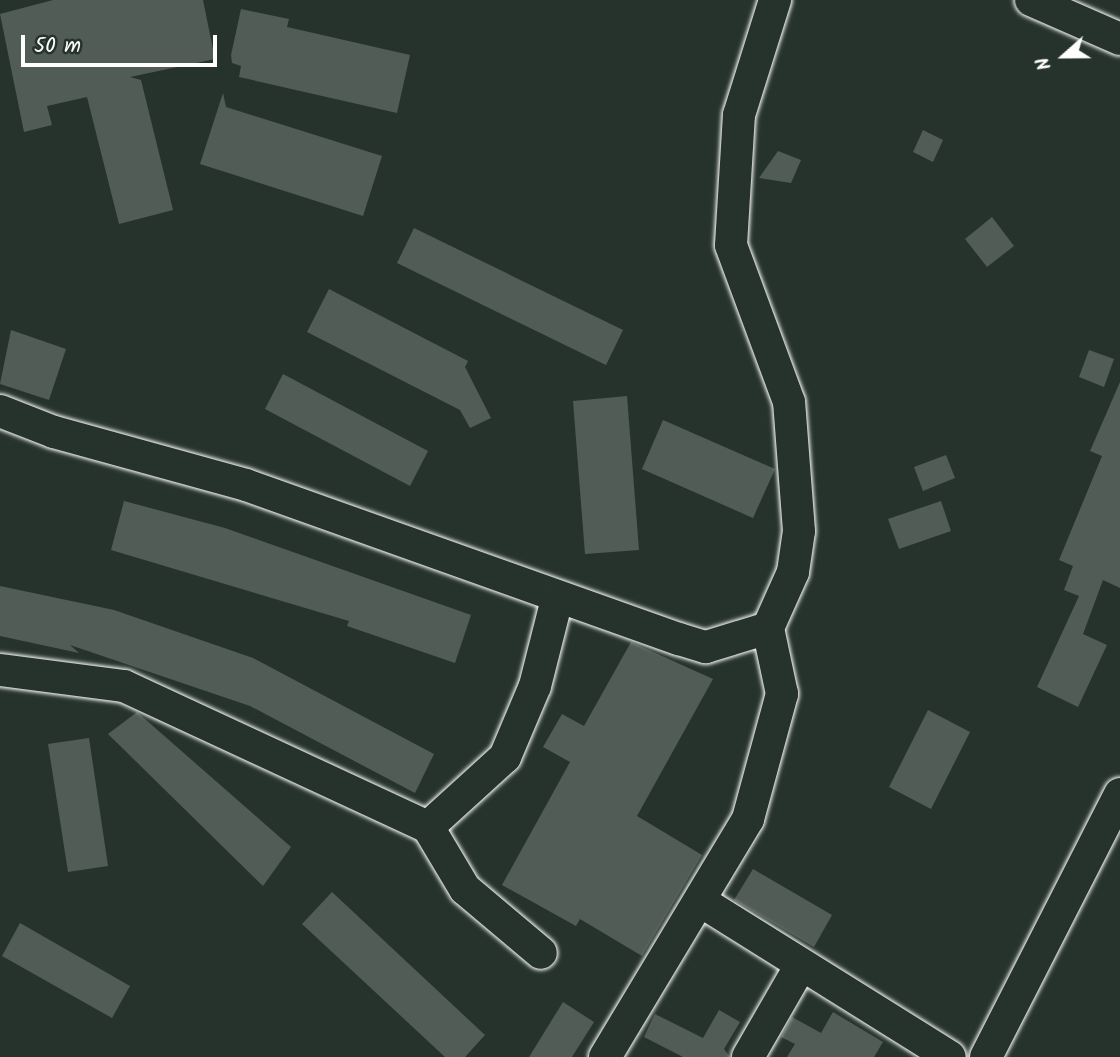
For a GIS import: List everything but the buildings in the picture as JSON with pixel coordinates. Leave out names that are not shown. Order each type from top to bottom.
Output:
[{"type":"street","points":[[605,1057],[702,902],[748,819],[782,694],[768,628],[793,572],[799,531],[789,402],[731,245],[739,115],[775,0]]},
{"type":"street","points":[[1031,0],[1120,39]]},
{"type":"street","points":[[0,411],[54,432],[246,485],[536,585],[557,599],[706,647],[768,628]]},
{"type":"street","points":[[428,827],[505,757],[535,686],[557,599]]},
{"type":"street","points":[[0,670],[124,686],[428,827],[465,889],[541,953]]},
{"type":"street","points":[[986,1057],[1120,794]]},
{"type":"street","points":[[702,902],[950,1057]]},
{"type":"street","points":[[748,1057],[801,965]]}]
